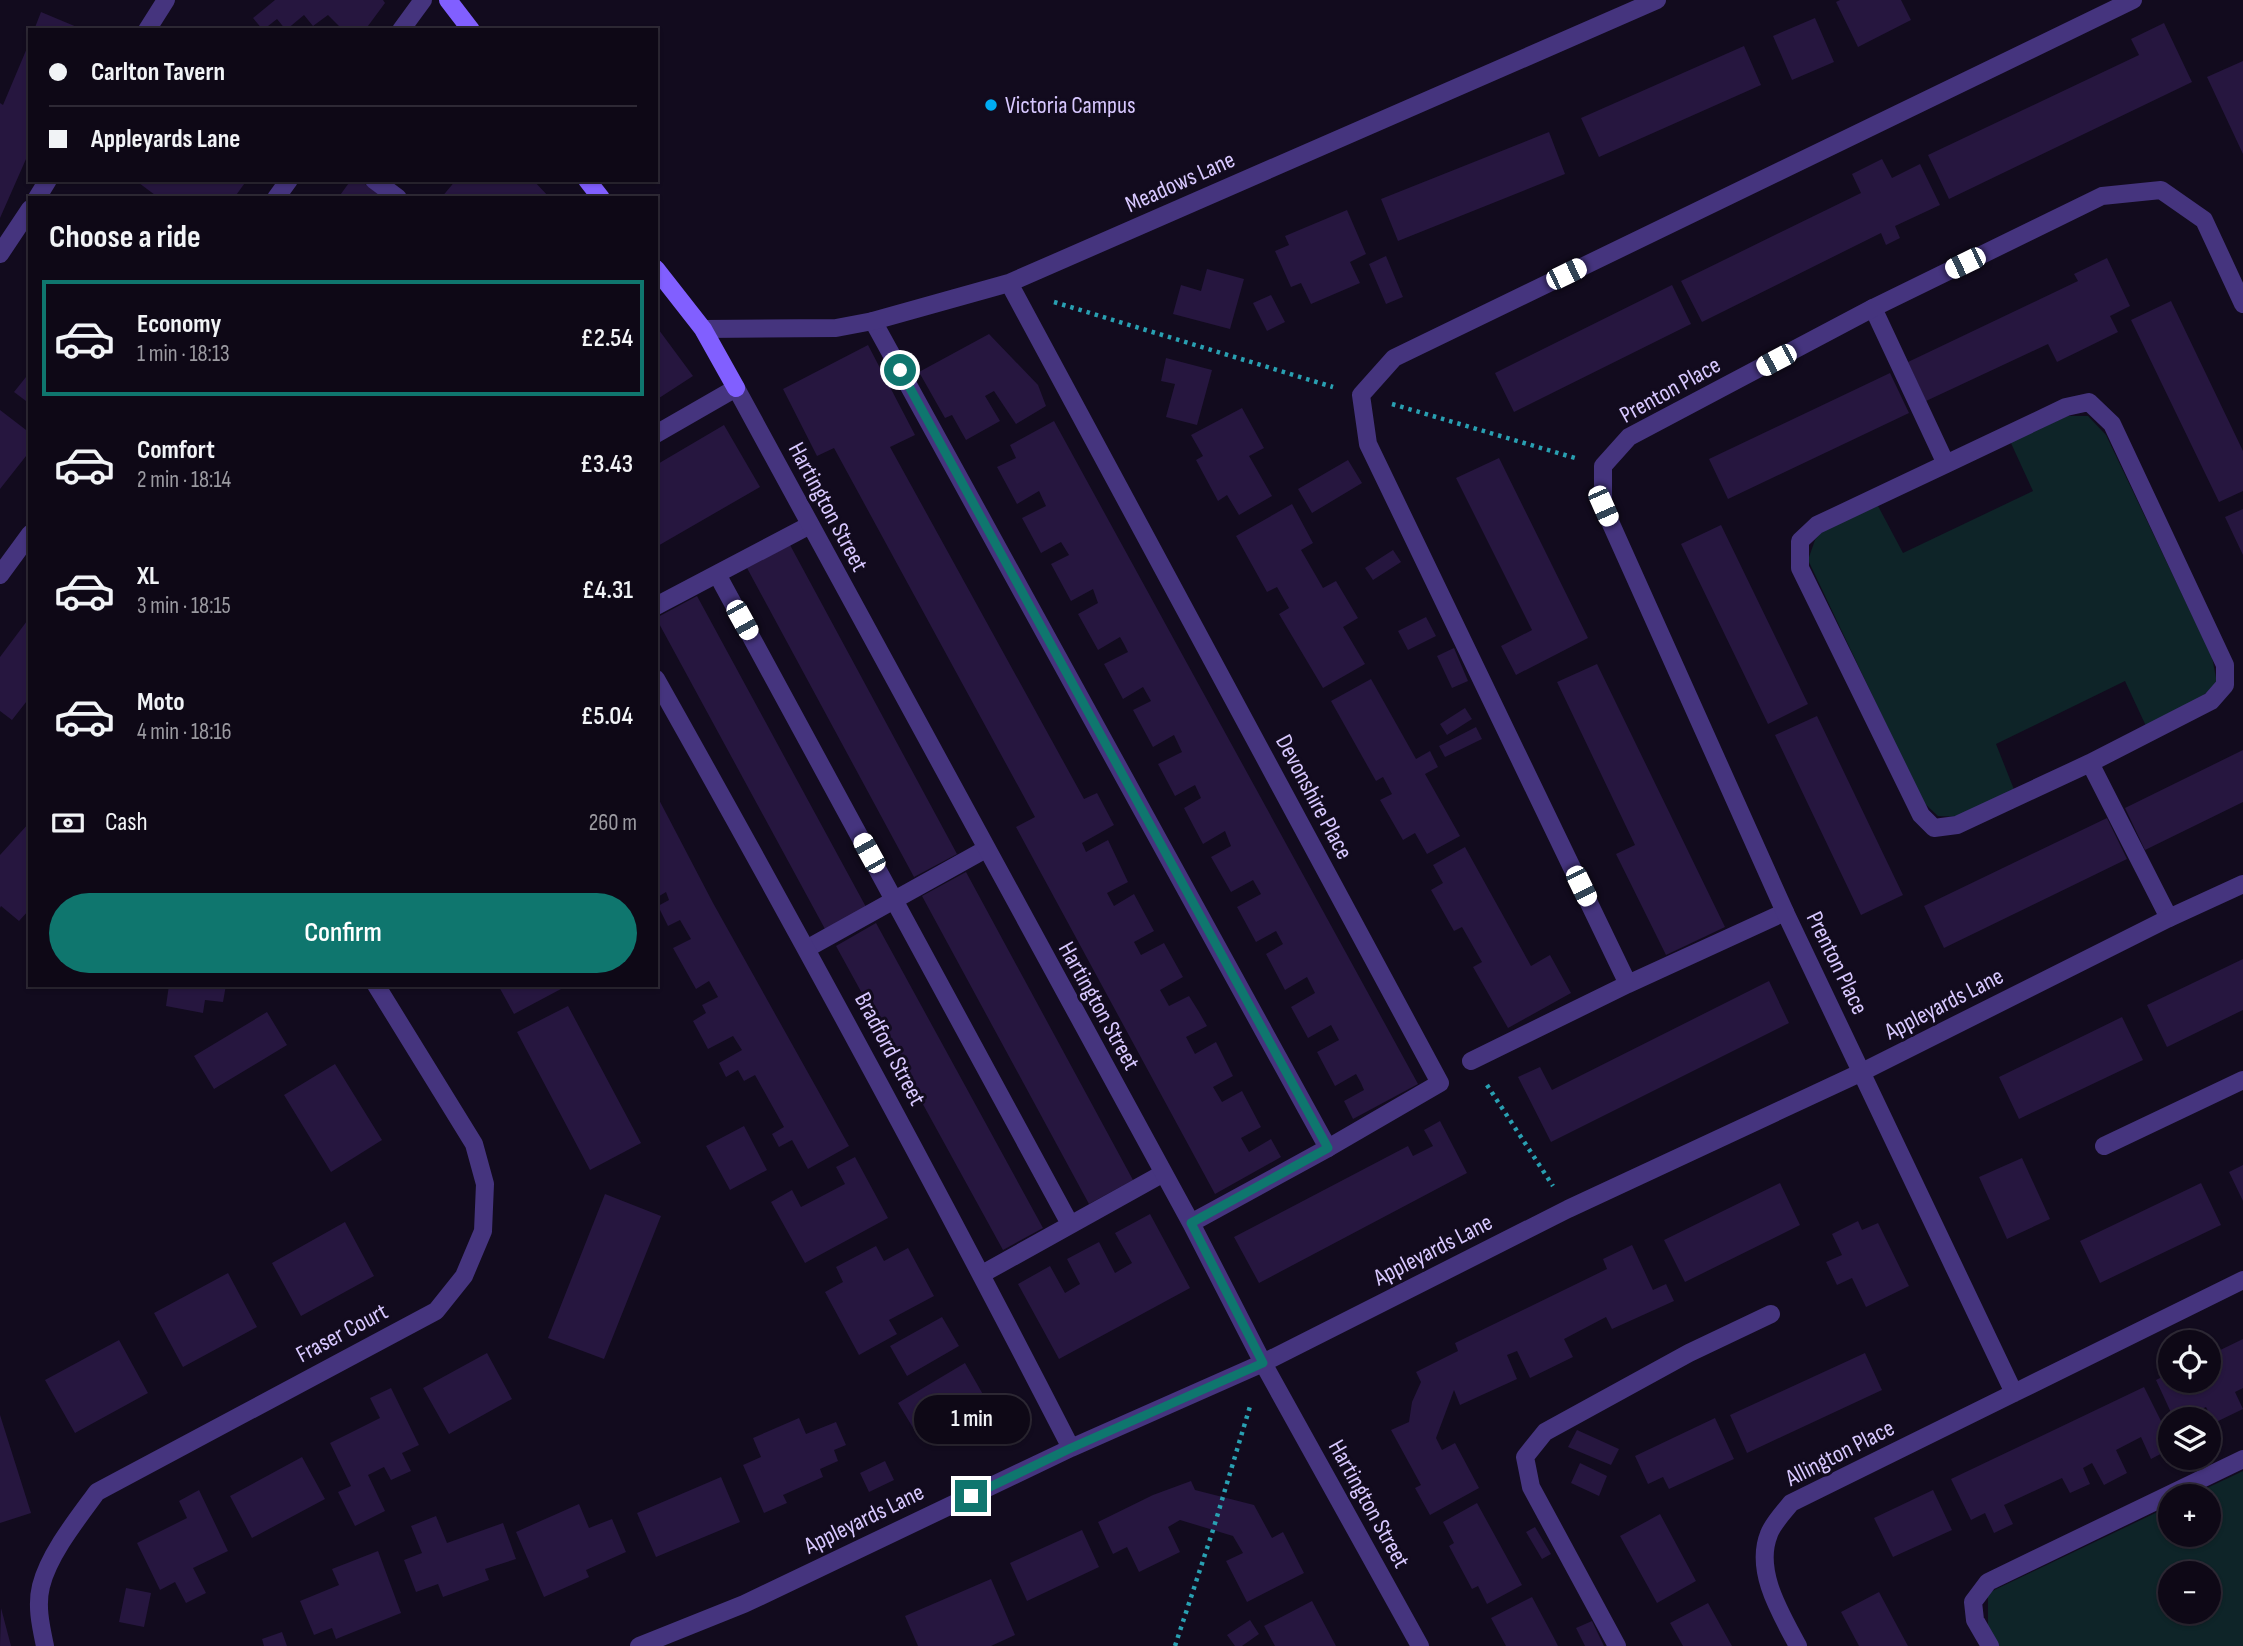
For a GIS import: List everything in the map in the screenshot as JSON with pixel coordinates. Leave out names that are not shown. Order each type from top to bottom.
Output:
[{"type":"street","points":[[148,28],[166,0]]},
{"type":"street","points":[[402,28],[423,0]]},
{"type":"street","points":[[448,0],[469,28]]},
{"type":"street","name":"Meadows Lane","points":[[703,329],[836,328],[1011,287],[1657,0]]},
{"type":"street","points":[[1628,984],[1368,444],[1361,396],[1394,358],[2133,0]]},
{"type":"street","points":[[377,182],[395,196]]},
{"type":"street","points":[[589,182],[599,196]]},
{"type":"street","name":"Prenton Place","points":[[1863,1072],[1785,912],[1603,506],[1603,466],[1629,437],[1873,308],[2102,196],[2161,190],[2204,220],[2243,304]]},
{"type":"street","points":[[0,254],[28,212]]},
{"type":"street","points":[[658,272],[703,329],[736,388],[658,433]]},
{"type":"street","name":"Devonshire Place","points":[[1011,287],[1440,1083],[1191,1223]]},
{"type":"street","points":[[1873,308],[1946,464]]},
{"type":"street","points":[[873,321],[1328,1148]]},
{"type":"street","name":"Hartington Street","points":[[736,388],[1191,1223],[1263,1363],[1420,1646]]},
{"type":"street","points":[[2090,401],[2112,425],[2225,665],[2225,685],[2211,701],[2090,763],[1957,825],[1934,828],[1921,815],[1800,568],[1800,541],[1817,524],[1946,464],[2066,407],[2090,401]]},
{"type":"street","points":[[658,605],[810,524]]},
{"type":"street","points":[[0,575],[28,537]]},
{"type":"street","points":[[717,574],[1070,1224]]},
{"type":"street","name":"Bradford Street","points":[[658,683],[808,948],[982,1274],[1071,1448]]},
{"type":"street","points":[[2090,763],[2169,918]]},
{"type":"street","points":[[808,948],[986,849]]},
{"type":"street","name":"Appleyards Lane","points":[[639,1646],[744,1604],[1071,1448],[1263,1363],[1568,1209],[1863,1072],[2169,918],[2243,884]]},
{"type":"street","points":[[1471,1060],[1785,912]]},
{"type":"street","name":"Fraser Court","points":[[45,1646],[39,1618],[41,1586],[60,1543],[97,1492],[436,1311],[464,1276],[483,1231],[485,1184],[474,1144],[377,987]]},
{"type":"street","points":[[1863,1072],[2014,1393]]},
{"type":"street","points":[[2104,1146],[2243,1080]]},
{"type":"street","points":[[982,1274],[1162,1174]]},
{"type":"street","name":"Allington Place","points":[[1798,1646],[1770,1592],[1765,1563],[1769,1534],[1791,1503],[2243,1280]]},
{"type":"street","points":[[1617,1646],[1531,1487],[1525,1457],[1545,1432],[1689,1353],[1771,1314]]},
{"type":"street","points":[[1990,1646],[1975,1620],[1973,1602],[1988,1582],[2243,1459]]},
{"type":"path","points":[[1011,287],[1361,396],[1603,466]]},
{"type":"path","points":[[1471,1060],[1568,1209]]},
{"type":"path","points":[[1175,1646],[1263,1363]]},
{"type":"green space","points":[[2068,416],[2088,416],[2106,435],[2212,657],[2217,683],[2196,702],[2146,726],[2125,681],[1996,744],[2015,792],[1962,817],[1938,816],[1923,802],[1808,560],[1815,540],[1823,530],[1878,506],[1903,553],[2033,491],[2010,441]]},
{"type":"green space","points":[[2243,1471],[2243,1646],[1997,1646],[1988,1630],[1988,1593],[2158,1512],[2158,1547],[2221,1547],[2221,1484],[2215,1484]]},
{"type":"building","points":[[275,0],[383,0],[385,3],[366,28],[338,28],[339,26],[328,15],[313,26],[304,15],[288,28],[284,28],[277,19],[261,28],[253,18]]},
{"type":"building","points":[[1901,0],[1911,20],[1858,47],[1836,2]]},
{"type":"building","points":[[41,12],[79,28],[35,28]]},
{"type":"building","points":[[1815,18],[1834,62],[1792,80],[1773,36]]},
{"type":"building","points":[[2164,23],[2192,82],[1949,199],[1928,155],[2139,55],[2131,39]]},
{"type":"building","points":[[28,46],[28,155],[0,218],[0,103],[3,105]]},
{"type":"building","points":[[1744,46],[1761,85],[1599,157],[1581,118]]},
{"type":"building","points":[[2243,61],[2243,154],[2207,77]]},
{"type":"building","points":[[1549,132],[1565,174],[1398,241],[1381,199]]},
{"type":"building","points":[[1882,159],[1892,178],[1920,164],[1940,205],[1895,226],[1900,238],[1886,245],[1881,233],[1702,322],[1681,281],[1861,193],[1852,174]]},
{"type":"building","points":[[138,182],[246,182],[235,196],[156,196]]},
{"type":"building","points":[[350,182],[363,182],[380,196],[339,196]]},
{"type":"building","points":[[454,182],[535,182],[548,196],[443,196]]},
{"type":"building","points":[[1347,210],[1366,254],[1350,262],[1360,283],[1311,304],[1301,283],[1291,287],[1275,251],[1289,245],[1285,236]]},
{"type":"building","points":[[1386,256],[1403,297],[1386,304],[1369,264]]},
{"type":"building","points":[[2107,258],[2130,306],[2110,316],[2118,332],[2057,362],[2048,344],[1926,401],[1908,362],[2078,281],[2074,274]]},
{"type":"building","points":[[1207,269],[1244,279],[1230,329],[1173,314],[1181,285],[1201,291]]},
{"type":"building","points":[[1672,285],[1691,324],[1514,412],[1495,373]]},
{"type":"building","points":[[1271,295],[1285,322],[1267,331],[1253,303]]},
{"type":"building","points":[[2171,301],[2243,451],[2243,491],[2219,502],[2131,320]]},
{"type":"building","points":[[658,329],[693,376],[658,399]]},
{"type":"building","points":[[989,334],[1038,385],[1046,406],[1016,424],[994,391],[985,396],[1000,421],[966,440],[952,415],[945,418],[919,372]]},
{"type":"building","points":[[868,345],[915,435],[890,447],[1084,799],[1097,793],[1114,825],[1082,843],[1086,852],[1108,840],[1128,882],[1107,893],[1114,906],[1134,894],[1154,931],[1134,942],[1141,955],[1164,943],[1183,977],[1160,990],[1169,1006],[1189,996],[1207,1026],[1186,1037],[1195,1054],[1216,1042],[1233,1076],[1213,1087],[1222,1102],[1242,1091],[1261,1127],[1241,1138],[1249,1152],[1271,1139],[1281,1157],[1215,1194],[1016,827],[1035,817],[834,448],[817,456],[783,389]]},
{"type":"building","points":[[1166,358],[1212,370],[1197,425],[1166,417],[1175,384],[1161,381]]},
{"type":"building","points":[[1890,373],[1909,413],[1728,499],[1709,459]]},
{"type":"building","points":[[28,374],[28,402],[14,392]]},
{"type":"building","points":[[1242,408],[1264,448],[1249,456],[1272,496],[1239,515],[1227,495],[1218,501],[1196,460],[1203,456],[1191,435]]},
{"type":"building","points":[[0,410],[28,431],[28,454],[0,489]]},
{"type":"building","points":[[1054,421],[1418,1084],[1353,1119],[1344,1101],[1364,1090],[1361,1083],[1356,1074],[1335,1086],[1317,1052],[1339,1040],[1331,1025],[1308,1038],[1291,1007],[1315,993],[1307,977],[1285,990],[1266,954],[1283,944],[1276,931],[1256,942],[1237,907],[1261,894],[1253,880],[1231,892],[1211,857],[1231,846],[1225,831],[1203,844],[1184,808],[1201,798],[1195,785],[1175,796],[1158,764],[1182,752],[1174,735],[1153,747],[1133,710],[1151,701],[1143,687],[1123,699],[1104,664],[1128,652],[1124,644],[1120,637],[1098,650],[1078,614],[1098,603],[1093,589],[1071,601],[1051,564],[1069,555],[1061,542],[1041,553],[1022,518],[1046,506],[1039,491],[1017,504],[997,467],[1016,458],[1010,445]]},
{"type":"building","points":[[724,425],[760,487],[658,546],[658,464]]},
{"type":"building","points":[[1499,458],[1588,638],[1516,675],[1501,646],[1532,630],[1456,478]]},
{"type":"building","points":[[1348,460],[1362,483],[1312,513],[1298,489]]},
{"type":"building","points":[[1292,504],[1313,543],[1301,550],[1323,588],[1336,581],[1358,618],[1343,627],[1365,664],[1323,688],[1279,614],[1289,608],[1277,587],[1267,592],[1236,536]]},
{"type":"building","points":[[2243,509],[2243,555],[2225,517]]},
{"type":"building","points":[[1721,525],[1808,704],[1768,724],[1681,544]]},
{"type":"building","points":[[790,545],[957,854],[914,877],[747,568]]},
{"type":"building","points":[[1393,550],[1401,562],[1373,580],[1365,568]]},
{"type":"building","points":[[697,596],[866,907],[825,929],[658,622],[658,617]]},
{"type":"building","points":[[1426,617],[1436,636],[1408,650],[1398,631]]},
{"type":"building","points":[[28,620],[28,700],[12,720],[0,711],[0,657]]},
{"type":"building","points":[[1454,648],[1468,681],[1452,688],[1437,656]]},
{"type":"building","points":[[1597,664],[1725,927],[1666,955],[1616,854],[1635,845],[1557,682]]},
{"type":"building","points":[[1371,679],[1416,759],[1430,751],[1438,767],[1425,774],[1460,836],[1427,854],[1415,833],[1403,840],[1380,800],[1392,794],[1383,777],[1376,781],[1331,701]]},
{"type":"building","points":[[1465,708],[1472,719],[1447,735],[1440,724]]},
{"type":"building","points":[[1817,716],[1903,895],[1861,915],[1775,735]]},
{"type":"building","points":[[1476,727],[1482,739],[1445,757],[1439,746]]},
{"type":"building","points":[[2243,750],[2243,802],[2145,850],[2125,808]]},
{"type":"building","points":[[658,798],[713,903],[849,1146],[808,1169],[792,1140],[779,1147],[772,1134],[784,1127],[755,1075],[744,1081],[738,1070],[726,1077],[719,1063],[742,1050],[733,1036],[708,1049],[693,1021],[706,1013],[702,1005],[718,997],[709,981],[696,989],[673,948],[691,939],[680,920],[668,926],[658,906],[669,900],[666,892],[658,897]]},
{"type":"building","points":[[2107,818],[2127,859],[1944,948],[1924,906]]},
{"type":"building","points":[[28,824],[28,911],[19,921],[1,906],[0,908],[0,855]]},
{"type":"building","points":[[1465,847],[1531,966],[1550,955],[1571,993],[1508,1028],[1473,967],[1482,962],[1462,927],[1454,931],[1431,890],[1443,883],[1433,865]]},
{"type":"building","points":[[966,872],[1133,1180],[1089,1204],[922,896]]},
{"type":"building","points":[[876,923],[1043,1228],[1003,1250],[836,946]]},
{"type":"building","points":[[2243,959],[2243,1010],[2167,1047],[2147,1005]]},
{"type":"building","points":[[1769,981],[1789,1023],[1551,1142],[1518,1077],[1540,1067],[1552,1090]]},
{"type":"building","points":[[169,987],[226,987],[223,1002],[205,1000],[203,1013],[166,1006]]},
{"type":"building","points":[[499,987],[560,987],[561,989],[514,1014]]},
{"type":"building","points":[[568,1006],[641,1143],[590,1170],[517,1032]]},
{"type":"building","points":[[267,1012],[287,1045],[214,1089],[194,1056]]},
{"type":"building","points":[[2122,1017],[2143,1060],[2019,1119],[1999,1077]]},
{"type":"building","points":[[335,1064],[382,1140],[331,1172],[284,1095]]},
{"type":"building","points":[[1440,1121],[1467,1173],[1259,1283],[1234,1237],[1408,1146],[1413,1156],[1433,1146],[1424,1130]]},
{"type":"building","points":[[744,1126],[767,1170],[730,1190],[706,1146]]},
{"type":"building","points":[[855,1157],[888,1218],[805,1263],[771,1202],[792,1190],[801,1207],[845,1184],[836,1167]]},
{"type":"building","points":[[2022,1158],[2050,1219],[2007,1239],[1979,1177]]},
{"type":"building","points":[[2243,1165],[2243,1201],[2229,1172]]},
{"type":"building","points":[[1780,1183],[1800,1225],[1685,1282],[1664,1240]]},
{"type":"building","points":[[2201,1183],[2221,1225],[2100,1283],[2080,1241]]},
{"type":"building","points":[[605,1194],[661,1216],[604,1359],[548,1338]]},
{"type":"building","points":[[1150,1214],[1190,1288],[1059,1359],[1018,1284],[1050,1266],[1065,1293],[1080,1284],[1067,1259],[1099,1242],[1115,1273],[1132,1263],[1115,1233]]},
{"type":"building","points":[[1858,1221],[1862,1230],[1878,1223],[1909,1286],[1866,1307],[1852,1278],[1837,1285],[1826,1262],[1842,1255],[1832,1234]]},
{"type":"building","points":[[345,1222],[374,1276],[301,1316],[272,1263]]},
{"type":"building","points":[[1632,1245],[1653,1290],[1666,1284],[1674,1301],[1612,1329],[1606,1317],[1564,1339],[1573,1357],[1530,1378],[1517,1351],[1507,1355],[1517,1379],[1460,1405],[1454,1390],[1436,1438],[1442,1450],[1455,1443],[1479,1488],[1430,1515],[1415,1488],[1421,1485],[1391,1430],[1409,1422],[1412,1402],[1421,1382],[1416,1372],[1458,1351],[1455,1343],[1607,1269],[1603,1259]]},
{"type":"building","points":[[876,1246],[884,1261],[908,1248],[934,1296],[889,1320],[897,1334],[859,1355],[825,1292],[843,1282],[836,1267]]},
{"type":"building","points":[[228,1273],[257,1327],[183,1367],[154,1313]]},
{"type":"building","points":[[942,1317],[959,1346],[907,1376],[890,1346]]},
{"type":"building","points":[[2243,1339],[2243,1388],[2235,1392],[2243,1409],[2221,1420],[2221,1407],[2168,1407],[2162,1393],[2221,1393],[2221,1350]]},
{"type":"building","points":[[119,1340],[148,1393],[75,1433],[45,1380]]},
{"type":"building","points":[[487,1353],[512,1399],[449,1434],[423,1388]]},
{"type":"building","points":[[1865,1353],[1882,1390],[1747,1453],[1730,1415]]},
{"type":"building","points":[[965,1363],[985,1398],[918,1436],[898,1403]]},
{"type":"building","points":[[2144,1387],[2158,1415],[2158,1455],[2151,1459],[2141,1437],[2116,1450],[2127,1473],[2104,1485],[2092,1463],[2083,1468],[2090,1484],[2070,1493],[2062,1478],[2004,1505],[2013,1524],[1994,1533],[1985,1513],[1971,1520],[1951,1479]]},
{"type":"building","points":[[391,1388],[419,1445],[402,1453],[411,1471],[391,1480],[384,1467],[368,1475],[385,1511],[355,1526],[338,1492],[351,1486],[330,1443],[380,1418],[370,1398]]},
{"type":"building","points":[[0,1415],[31,1513],[0,1523]]},
{"type":"building","points":[[799,1418],[806,1434],[836,1422],[846,1445],[834,1450],[838,1461],[820,1469],[823,1477],[783,1495],[787,1503],[764,1513],[743,1465],[761,1457],[753,1438]]},
{"type":"building","points":[[1715,1418],[1734,1459],[1669,1489],[1663,1477],[1648,1484],[1635,1456]]},
{"type":"building","points":[[1577,1430],[1619,1449],[1611,1465],[1568,1447]]},
{"type":"building","points":[[302,1457],[325,1499],[252,1538],[230,1496]]},
{"type":"building","points":[[885,1461],[894,1480],[869,1492],[860,1473]]},
{"type":"building","points":[[1580,1463],[1607,1476],[1599,1496],[1571,1483]]},
{"type":"building","points":[[721,1477],[740,1522],[656,1557],[637,1513]]},
{"type":"building","points":[[1191,1481],[1195,1490],[1254,1505],[1272,1538],[1283,1532],[1304,1573],[1247,1602],[1226,1561],[1243,1553],[1233,1536],[1180,1520],[1168,1527],[1180,1552],[1139,1572],[1127,1547],[1113,1554],[1098,1522],[1153,1495]]},
{"type":"building","points":[[199,1490],[228,1551],[193,1568],[206,1593],[186,1603],[175,1582],[160,1590],[137,1543],[187,1518],[179,1501]]},
{"type":"building","points":[[1933,1490],[1952,1530],[1893,1557],[1874,1518]]},
{"type":"building","points":[[1477,1503],[1522,1585],[1487,1604],[1478,1586],[1472,1589],[1449,1546],[1454,1543],[1443,1522]]},
{"type":"building","points":[[579,1504],[589,1528],[612,1519],[626,1552],[586,1570],[589,1577],[544,1597],[516,1532]]},
{"type":"building","points":[[1660,1514],[1696,1581],[1657,1603],[1620,1536]]},
{"type":"building","points":[[436,1516],[447,1543],[503,1523],[516,1559],[485,1569],[489,1580],[443,1597],[438,1584],[416,1592],[404,1560],[422,1553],[411,1526]]},
{"type":"building","points":[[1535,1527],[1551,1554],[1542,1559],[1526,1532]]},
{"type":"building","points":[[1082,1530],[1099,1567],[1027,1601],[1010,1563]]},
{"type":"building","points":[[378,1551],[401,1613],[336,1639],[332,1628],[314,1635],[300,1601],[339,1585],[332,1569]]},
{"type":"building","points":[[991,1579],[1015,1635],[991,1646],[918,1646],[905,1616]]},
{"type":"building","points":[[126,1588],[151,1593],[144,1627],[119,1622]]},
{"type":"building","points":[[1879,1592],[1908,1646],[1859,1646],[1841,1612]]},
{"type":"building","points":[[1532,1597],[1558,1646],[1506,1646],[1491,1618]]},
{"type":"building","points":[[1312,1601],[1336,1646],[1275,1646],[1264,1626]]},
{"type":"building","points":[[1708,1603],[1732,1646],[1683,1646],[1670,1623]]},
{"type":"building","points":[[1,1608],[11,1646],[0,1646]]},
{"type":"building","points":[[1250,1620],[1259,1634],[1242,1646],[1235,1646],[1227,1635]]},
{"type":"building","points":[[1592,1621],[1604,1646],[1585,1646],[1576,1628]]},
{"type":"building","points":[[282,1632],[287,1646],[264,1646],[262,1639]]},
{"type":"place","name":"Victoria Campus","points":[[991,105]]},
{"type":"route","points":[[900,370],[1328,1148],[1191,1223],[1263,1363],[1071,1448],[971,1496]]}]
